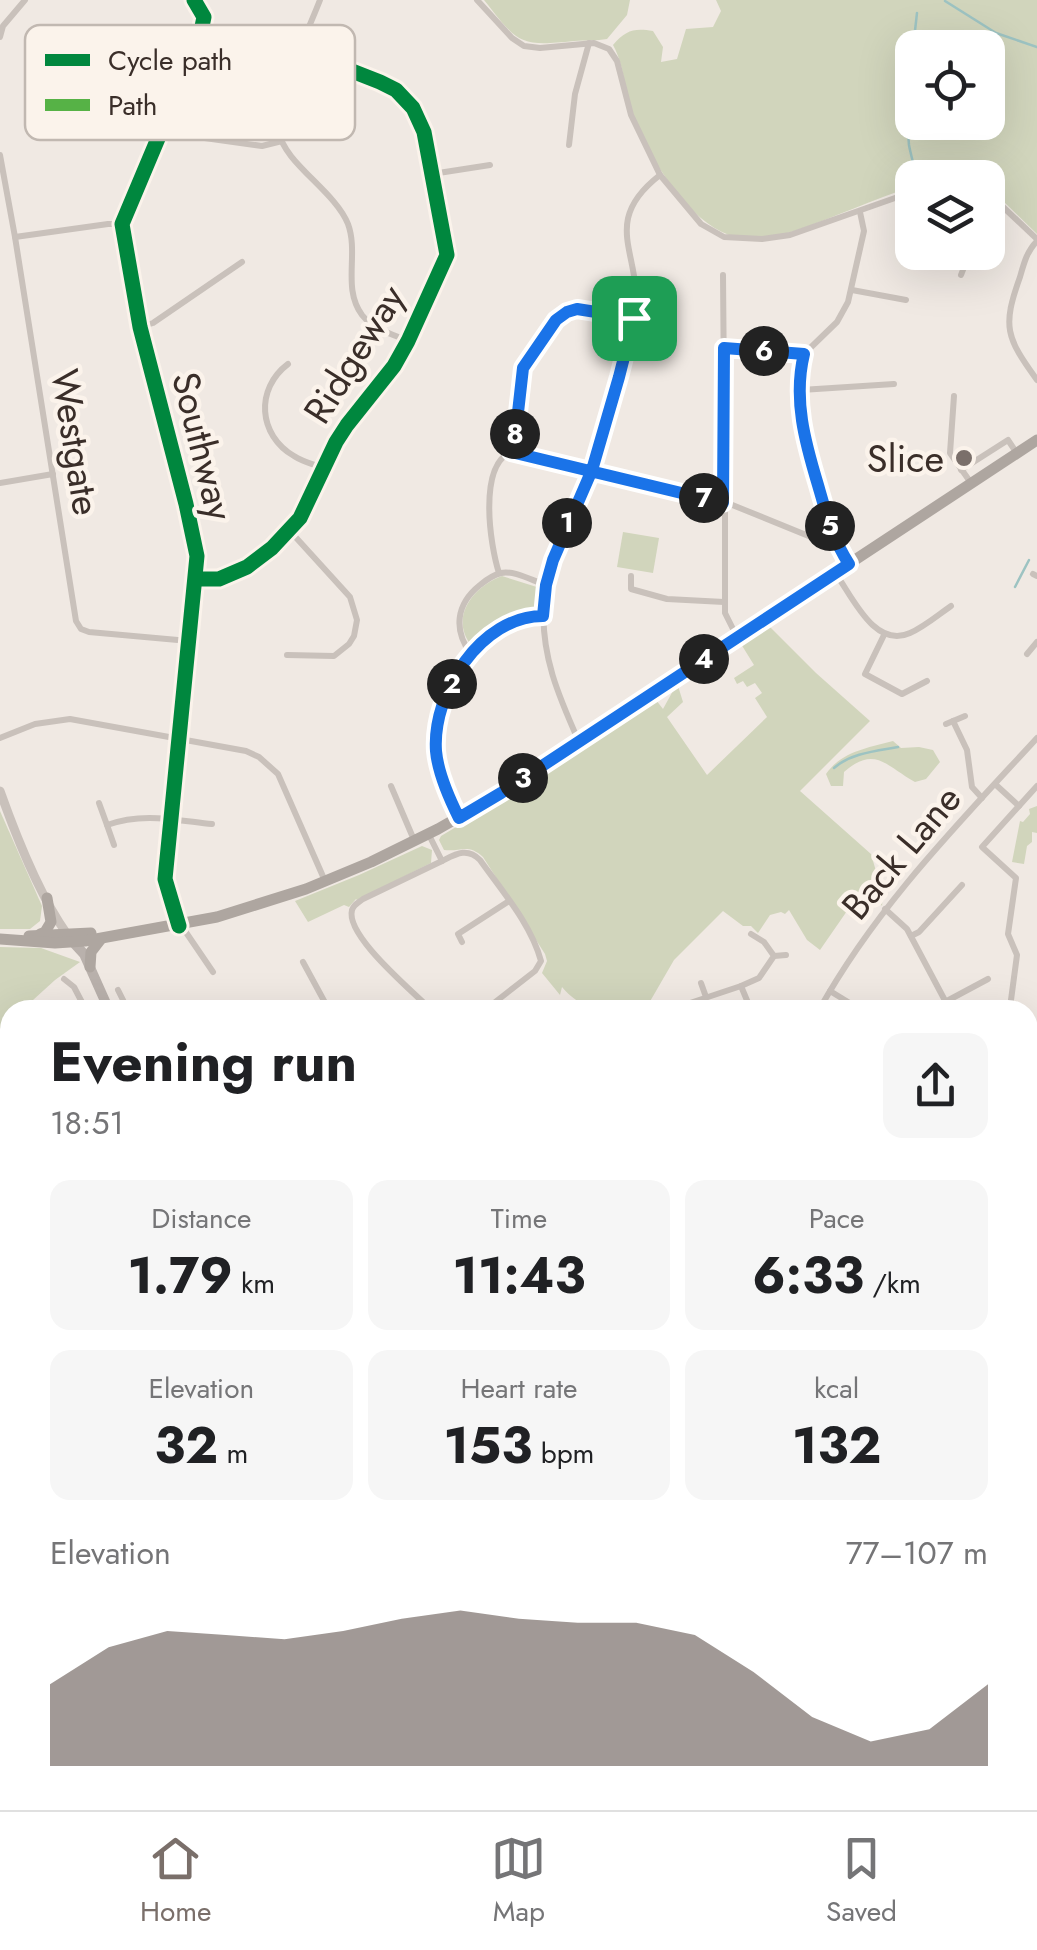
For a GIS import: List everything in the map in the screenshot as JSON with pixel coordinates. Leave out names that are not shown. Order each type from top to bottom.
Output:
[{"type":"main road","points":[[36,936],[107,937],[217,917],[326,882],[415,841],[459,818],[579,742],[1037,440]]},
{"type":"main road","points":[[16,940],[45,932],[51,922],[47,898]]},
{"type":"main road","points":[[90,967],[90,952],[107,937]]},
{"type":"main road","points":[[0,939],[55,944],[70,938]]},
{"type":"main road","points":[[70,938],[84,954],[103,1000]]},
{"type":"street","points":[[0,37],[3,26],[26,0]]},
{"type":"street","points":[[194,0],[204,25]]},
{"type":"street","points":[[310,25],[320,0]]},
{"type":"street","points":[[476,0],[524,46],[589,42],[614,54],[631,115],[660,175],[700,224],[724,237],[762,239],[790,235],[895,199]]},
{"type":"street","points":[[570,145],[574,94],[589,42]]},
{"type":"street","name":"Ridgeway","points":[[196,579],[228,577],[262,557],[290,532],[347,424],[380,385],[408,341],[447,255],[420,119],[396,90],[355,72]]},
{"type":"street","points":[[15,237],[122,224],[157,140]]},
{"type":"street","points":[[219,140],[262,146],[282,141],[334,200],[348,224],[353,248],[352,291],[360,312],[368,322],[408,341]]},
{"type":"street","name":"Westgate","points":[[0,154],[78,626],[89,632],[189,641]]},
{"type":"street","points":[[432,174],[490,165]]},
{"type":"street","points":[[579,742],[551,676],[543,616],[546,585],[562,534],[592,470],[634,318],[636,294],[626,244],[629,214],[635,199],[660,175]]},
{"type":"street","points":[[1005,211],[1037,240],[1030,248],[1008,320],[1012,340],[1037,380]]},
{"type":"street","points":[[849,564],[834,536],[802,430],[800,390],[804,354],[836,322],[852,290],[864,230],[860,212]]},
{"type":"street","name":"Southway","points":[[122,224],[140,328],[194,540],[196,579],[166,879],[180,926],[213,972]]},
{"type":"street","points":[[140,328],[242,262]]},
{"type":"street","points":[[961,275],[963,270]]},
{"type":"street","points":[[723,276],[724,602],[725,614],[737,638]]},
{"type":"street","points":[[852,290],[906,300]]},
{"type":"street","points":[[500,574],[490,519],[492,482],[500,459],[511,452],[523,368],[556,320],[567,312],[577,309],[634,318]]},
{"type":"street","points":[[724,348],[804,354]]},
{"type":"street","points":[[288,364],[270,382],[264,416],[273,438],[292,456],[323,468]]},
{"type":"street","points":[[800,390],[894,384]]},
{"type":"street","points":[[954,396],[950,453],[971,483]]},
{"type":"street","points":[[961,470],[1008,440],[1017,453]]},
{"type":"street","points":[[511,452],[724,503],[816,538],[834,536]]},
{"type":"street","points":[[0,483],[53,474]]},
{"type":"street","points":[[286,654],[334,656],[354,636],[358,620],[350,597],[290,532]]},
{"type":"street","points":[[472,654],[460,631],[461,607],[478,587],[500,574],[510,573],[546,585]]},
{"type":"street","points":[[835,573],[874,628],[884,635],[911,633],[950,606]]},
{"type":"street","points":[[631,576],[631,589],[666,599],[724,602]]},
{"type":"street","points":[[459,818],[436,752],[437,726],[448,690],[472,654],[492,635],[515,620],[543,616]]},
{"type":"street","points":[[884,635],[865,674],[902,694],[926,681]]},
{"type":"street","points":[[966,716],[949,722],[967,750],[972,787],[982,798]]},
{"type":"street","points":[[0,738],[35,724],[70,719],[246,751],[271,766],[284,786],[326,882]]},
{"type":"street","name":"Back Lane","points":[[825,1000],[885,909],[1037,738]]},
{"type":"street","points":[[995,784],[1019,806]]},
{"type":"street","points":[[391,786],[415,841]]},
{"type":"street","points":[[1012,1000],[1017,954],[1008,934],[1016,878],[982,847],[1037,786]]},
{"type":"street","points":[[0,790],[19,839],[70,938]]},
{"type":"street","points":[[99,803],[114,844]]},
{"type":"street","points":[[107,825],[132,817],[212,824]]},
{"type":"street","points":[[428,834],[442,860]]},
{"type":"street","points":[[421,1000],[368,947],[355,926],[352,912],[363,899],[457,853],[474,854],[529,932],[542,961],[497,1000]]},
{"type":"street","points":[[911,936],[920,932],[962,885]]},
{"type":"street","points":[[462,942],[458,934],[508,901]]},
{"type":"street","points":[[885,909],[904,925],[944,1000]]},
{"type":"street","points":[[750,934],[764,942],[774,956]]},
{"type":"street","points":[[774,956],[786,955]]},
{"type":"street","points":[[696,1000],[759,978],[774,956]]},
{"type":"street","points":[[302,962],[323,1000]]},
{"type":"street","points":[[949,1000],[988,979]]},
{"type":"street","points":[[64,980],[74,987],[81,1000]]},
{"type":"street","points":[[700,983],[706,996]]},
{"type":"street","points":[[741,986],[747,1000]]},
{"type":"street","points":[[118,990],[123,1000]]},
{"type":"street","points":[[830,990],[846,1000]]},
{"type":"green space","points":[[484,0],[630,0],[627,15],[607,39],[542,43],[521,39]]},
{"type":"green space","points":[[716,0],[1037,0],[1037,234],[1005,203],[1005,160],[895,160],[895,193],[812,225],[753,237],[729,235],[714,228],[686,204],[643,140],[632,116],[613,45],[631,31],[653,31],[663,47],[661,62],[677,59],[686,29],[713,27],[721,11]]},
{"type":"green space","points":[[623,532],[659,538],[653,573],[617,567]]},
{"type":"green space","points":[[502,576],[540,588],[542,603],[536,611],[512,618],[471,645],[463,624],[468,604],[482,587]]},
{"type":"green space","points":[[769,626],[870,721],[800,791],[871,854],[883,895],[882,906],[873,893],[847,911],[820,950],[807,940],[789,910],[770,915],[758,933],[723,911],[674,960],[651,1000],[576,1000],[562,987],[560,995],[542,973],[547,961],[545,954],[483,857],[469,849],[444,850],[441,836],[568,760],[656,700],[663,709],[678,686],[683,702],[667,717],[707,775],[767,717],[755,698],[762,693],[755,683],[747,687],[743,681],[737,684],[734,678],[754,665],[741,644]]},
{"type":"green space","points":[[893,741],[901,748],[933,750],[940,762],[926,779],[915,782],[880,761],[864,760],[844,772],[843,786],[831,786],[826,774],[840,760],[856,751]]},
{"type":"green space","points":[[1037,806],[1037,833],[1032,832],[1024,864],[1012,862],[1020,821],[1030,814],[1029,809]]},
{"type":"green space","points":[[0,811],[42,906],[40,921],[30,929],[0,929]]},
{"type":"green space","points":[[422,846],[432,850],[431,863],[356,899],[349,907],[344,905],[308,922],[295,901],[359,875]]},
{"type":"green space","points":[[0,947],[41,948],[80,962],[33,1000],[0,1000]]},
{"type":"waterway","points":[[945,1],[996,33],[1037,47]]},
{"type":"waterway","points":[[915,30],[917,13]]},
{"type":"waterway","points":[[909,140],[913,160]]},
{"type":"waterway","points":[[1015,587],[1029,560]]},
{"type":"waterway","points":[[834,768],[856,756],[898,747]]},
{"type":"cycle path","points":[[194,0],[204,17],[202,25]]},
{"type":"cycle path","points":[[196,579],[219,579],[247,567],[272,548],[300,518],[336,442],[394,366],[408,341],[447,255],[424,132],[413,108],[396,90],[355,72]]},
{"type":"cycle path","points":[[157,140],[122,224],[140,327],[197,556],[165,879],[179,926]]},
{"type":"place","name":"Slice","points":[[964,458]]},
{"type":"route","points":[[634,318],[577,309],[556,320],[521,372],[511,452],[592,470],[723,503],[724,348],[804,354],[800,390],[802,430],[834,536],[849,564],[459,818],[438,760],[438,718],[448,690],[481,644],[515,620],[543,616],[553,560],[592,470],[634,318]]}]
